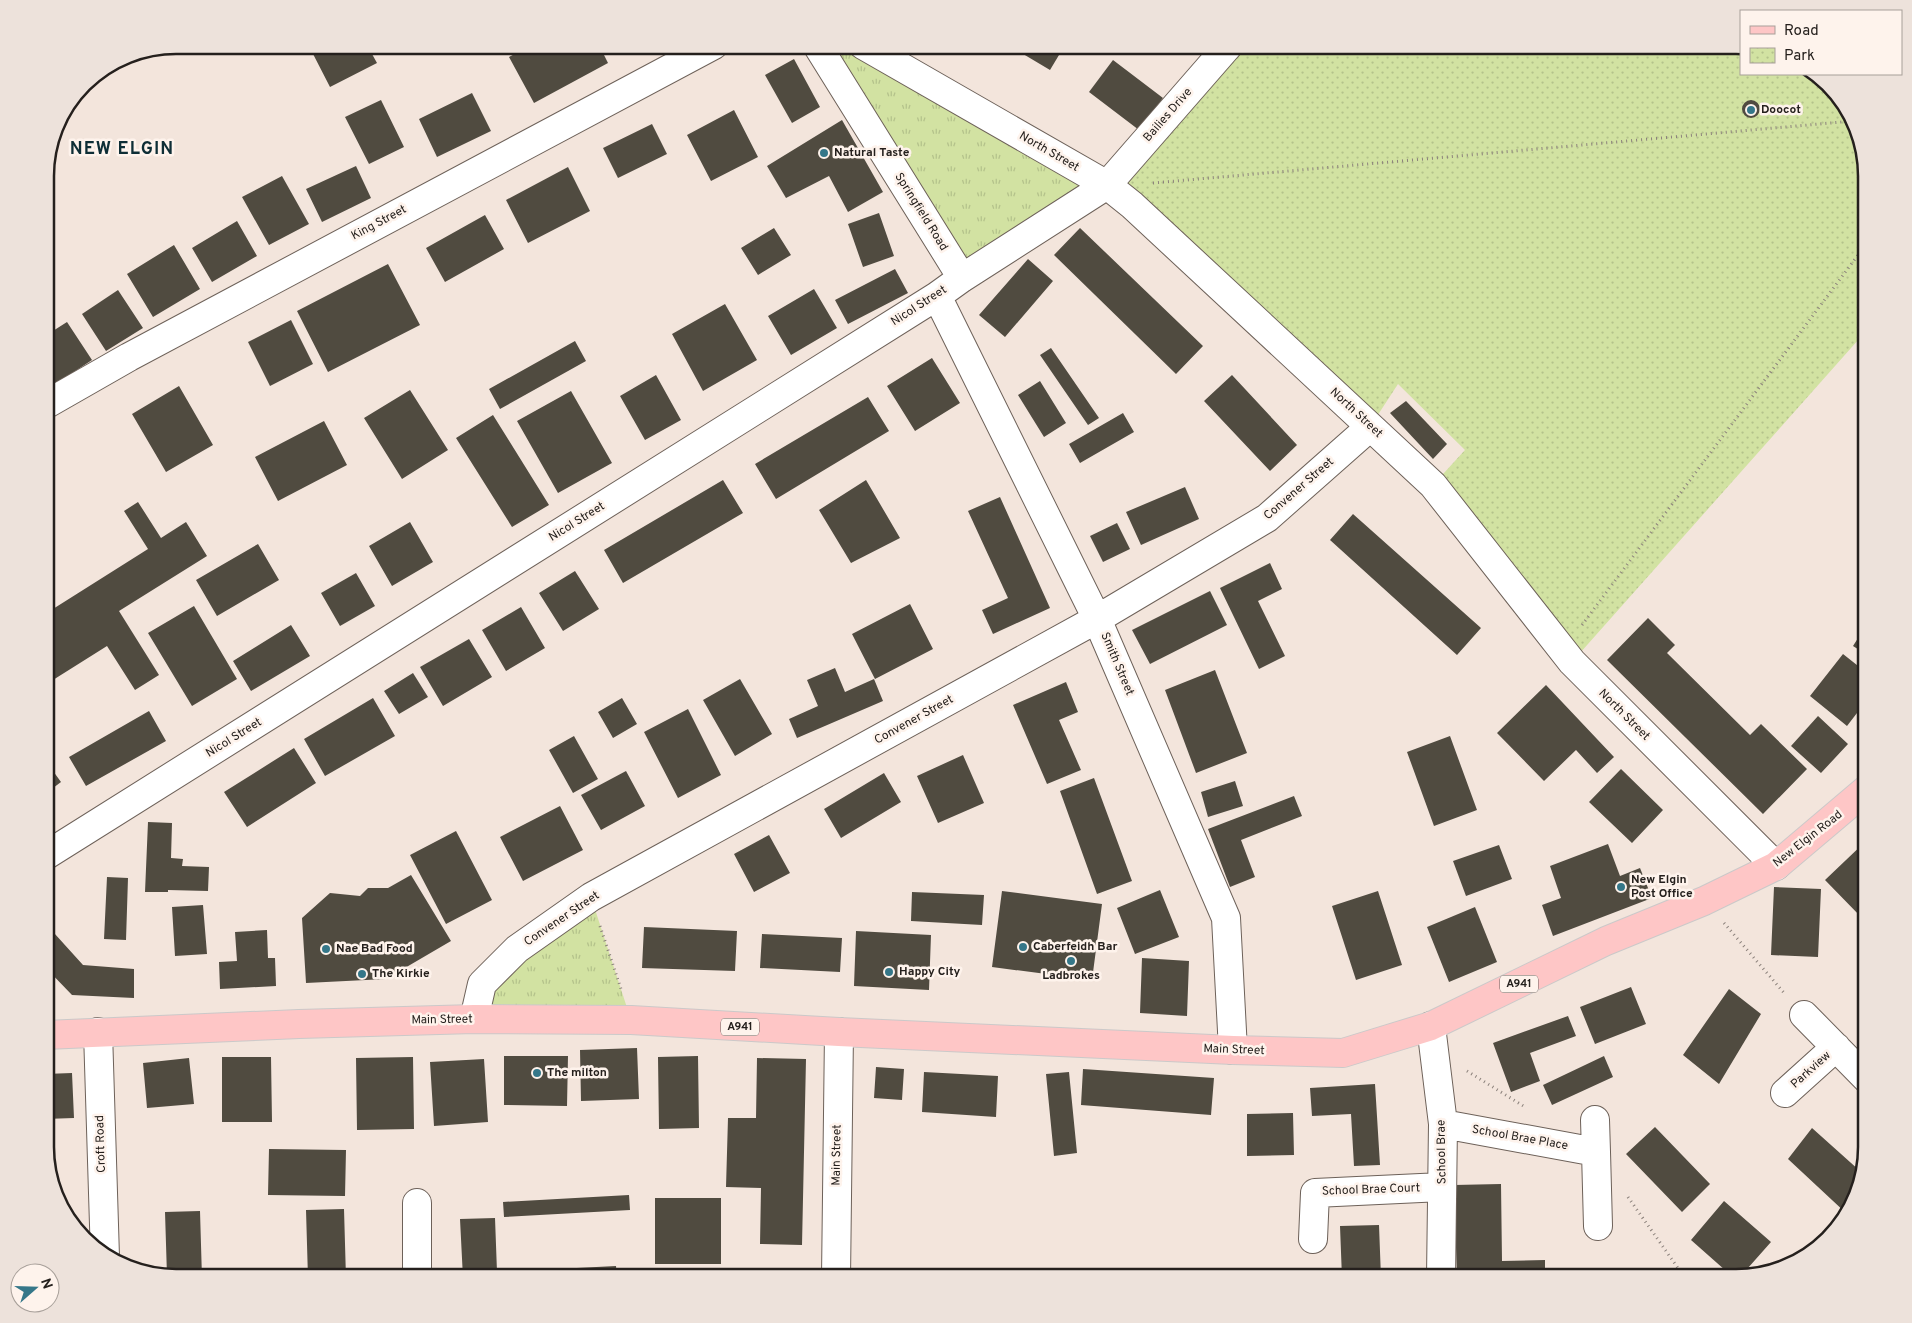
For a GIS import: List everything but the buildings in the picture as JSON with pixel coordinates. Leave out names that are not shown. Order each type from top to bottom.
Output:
[{"type":"main road","name":"New Elgin Road","points":[[1606,941],[1704,901],[1776,866],[1858,798]]},
{"type":"main road","name":"Main Street","points":[[54,1034],[474,1019],[631,1020],[838,1032],[1233,1050],[1343,1053],[1431,1026],[1606,941]]},
{"type":"street","name":"King Street","points":[[54,400],[129,356],[697,54]]},
{"type":"street","name":"Springfield Road","points":[[823,54],[962,278]]},
{"type":"street","name":"North Street","points":[[879,54],[1107,185],[1132,205],[1433,485],[1572,662],[1776,866]]},
{"type":"street","name":"Bailies Drive","points":[[1107,185],[1221,54]]},
{"type":"street","name":"Nicol Street","points":[[54,850],[937,296],[1107,185]]},
{"type":"street","name":"Smith Street","points":[[937,296],[1097,619],[1226,918],[1233,1050]]},
{"type":"street","name":"Convener Street","points":[[474,1019],[482,984],[517,948],[591,897],[1097,619],[1267,518],[1370,427]]},
{"type":"street","name":"Parkview","points":[[1804,1015],[1858,1070]]},
{"type":"street","name":"School Brae","points":[[1431,1026],[1443,1124],[1441,1269]]},
{"type":"street","name":"Croft Road","points":[[98,1032],[105,1246]]},
{"type":"street","name":"Main Street","points":[[836,1269],[838,1032]]},
{"type":"street","name":"Parkview","points":[[1785,1093],[1836,1047]]},
{"type":"street","points":[[1595,1120],[1598,1226]]},
{"type":"street","name":"School Brae Place","points":[[1443,1124],[1596,1152]]},
{"type":"street","name":"School Brae Court","points":[[1313,1239],[1315,1193],[1442,1187]]},
{"type":"street","points":[[417,1203],[417,1269]]},
{"type":"path","points":[[1107,185],[1148,184],[1845,122]]},
{"type":"path","points":[[1563,651],[1858,254]]},
{"type":"path","points":[[591,897],[631,1020]]},
{"type":"path","points":[[1704,901],[1804,1015]]},
{"type":"green space","points":[[823,54],[879,54],[1107,185],[962,278]]},
{"type":"green space","points":[[1221,54],[1740,54],[1740,75],[1805,75],[1833,101],[1849,129],[1857,159],[1858,175],[1858,340],[1572,662],[1433,485],[1465,450],[1398,384],[1370,427],[1107,185]]},
{"type":"green space","points":[[591,897],[631,1020],[474,1019],[482,984]]},
{"type":"place","name":"Doocot","points":[[1751,110]]},
{"type":"place","name":"Natural Taste","points":[[824,153]]},
{"type":"place","name":"New Elgin Post Office","points":[[1621,887]]},
{"type":"place","name":"Caberfeidh Bar","points":[[1023,947]]},
{"type":"place","name":"Nae Bad Food","points":[[326,949]]},
{"type":"place","name":"Ladbrokes","points":[[1071,961]]},
{"type":"place","name":"Happy City","points":[[889,972]]},
{"type":"place","name":"The Kirkie","points":[[362,974]]},
{"type":"place","name":"The milton","points":[[537,1073]]},
{"type":"district","name":"NEW ELGIN","points":[[122,149]]}]
